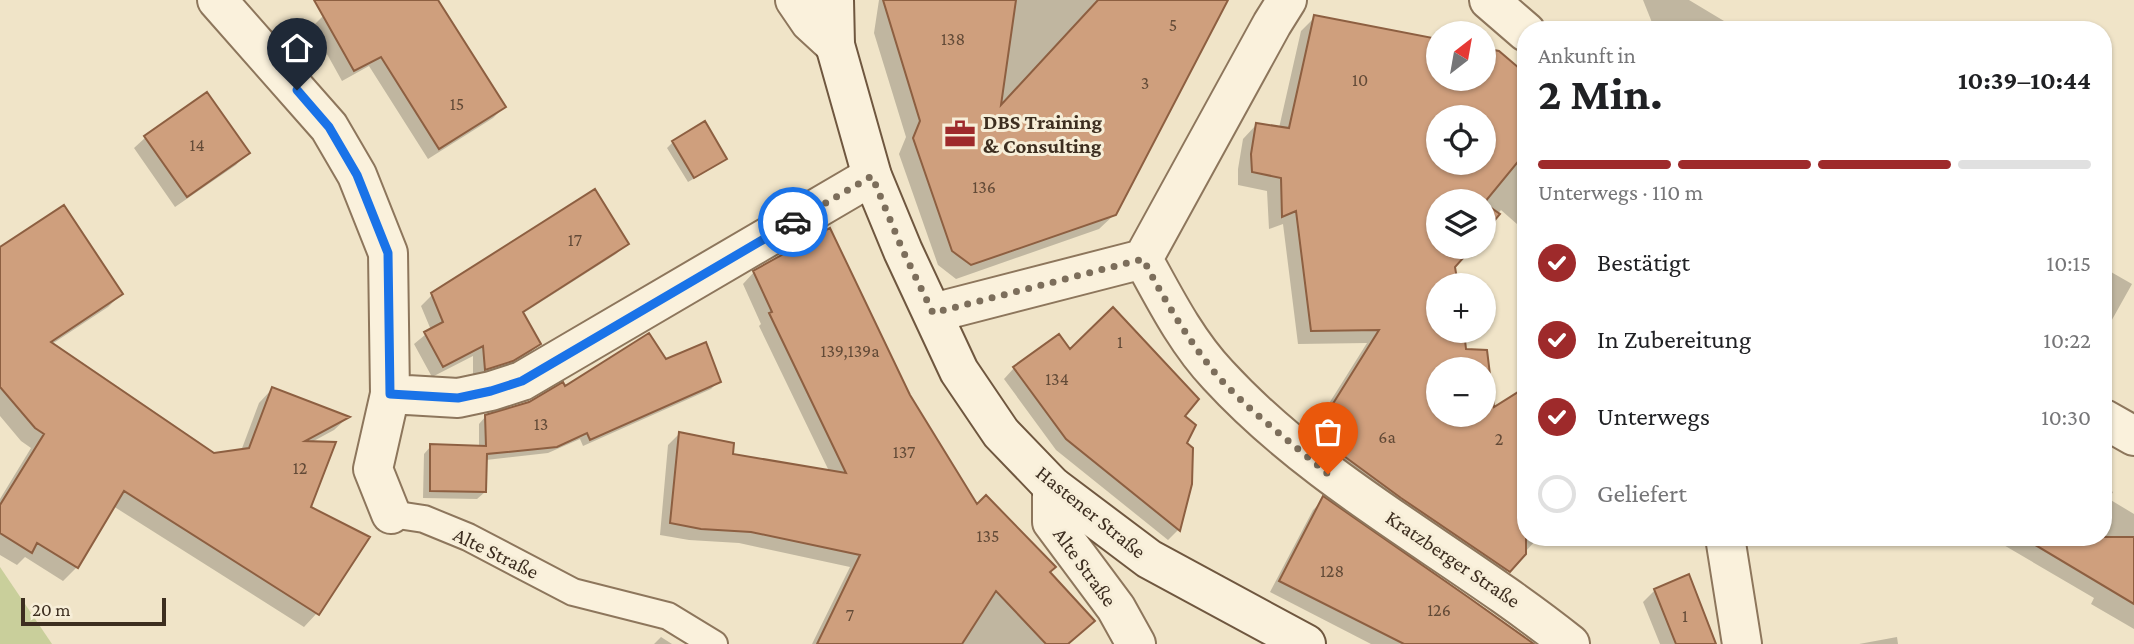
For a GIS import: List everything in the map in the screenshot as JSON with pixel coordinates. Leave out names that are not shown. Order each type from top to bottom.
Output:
[{"type":"street","name":"Alte Straße","points":[[217,0],[329,127],[357,175],[388,253],[390,394],[373,469],[391,514]]},
{"type":"street","points":[[794,0],[810,22],[835,45]]},
{"type":"street","name":"Hastener Straße","points":[[834,0],[835,45],[872,176],[903,251],[959,371],[1001,433],[1052,486],[1149,559],[1306,644]]},
{"type":"street","points":[[933,313],[1143,259],[1287,0]]},
{"type":"street","points":[[1489,0],[1517,24]]},
{"type":"street","points":[[390,394],[458,398],[522,381],[872,176]]},
{"type":"street","name":"Kratzberger Straße","points":[[1143,259],[1177,321],[1217,375],[1262,418],[1328,474],[1523,607],[1570,644]]},
{"type":"street","points":[[2112,424],[2134,436]]},
{"type":"street","name":"Alte Straße","points":[[1052,486],[1052,522],[1115,608],[1136,644]]},
{"type":"street","points":[[1726,546],[1742,644]]},
{"type":"lane","name":"Alte Straße","points":[[391,514],[424,519],[468,537],[573,592],[668,616],[714,644]]},
{"type":"green space","points":[[0,567],[52,644],[0,644]]},
{"type":"building","points":[[314,0],[438,0],[506,107],[439,149],[381,57],[354,71]]},
{"type":"building","points":[[883,0],[1016,0],[1001,105],[1098,0],[1228,0],[1116,215],[971,265],[952,251],[913,138],[920,121]]},
{"type":"building","points":[[1314,15],[1426,37],[1426,91],[1496,91],[1496,50],[1517,66],[1517,163],[1496,189],[1426,189],[1426,259],[1462,259],[1455,267],[1456,273],[1426,273],[1426,343],[1465,343],[1466,349],[1487,350],[1488,357],[1426,357],[1426,427],[1496,427],[1496,406],[1517,393],[1517,546],[1526,546],[1526,554],[1510,572],[1401,498],[1314,434],[1379,330],[1311,331],[1296,211],[1282,217],[1281,178],[1252,172],[1251,154],[1256,123],[1289,128]]},
{"type":"building","points":[[207,92],[250,153],[187,197],[144,136]]},
{"type":"building","points":[[705,121],[727,159],[694,178],[672,141]]},
{"type":"building","points":[[595,189],[629,244],[523,312],[541,344],[513,361],[485,370],[483,346],[443,367],[424,332],[443,322],[431,293]]},
{"type":"building","points":[[64,205],[123,294],[51,342],[214,453],[249,448],[272,387],[350,417],[305,441],[336,442],[311,507],[370,537],[319,615],[124,491],[78,568],[37,543],[32,553],[0,533],[0,505],[44,434],[35,428],[0,387],[0,247]]},
{"type":"building","points":[[830,228],[910,395],[977,504],[986,495],[1056,567],[1050,572],[1095,621],[1068,644],[1046,644],[996,591],[962,644],[817,644],[860,555],[751,532],[701,529],[670,523],[679,432],[734,443],[733,454],[846,473],[769,313],[772,312],[753,271]]},
{"type":"building","points":[[1113,307],[1199,399],[1185,416],[1196,425],[1187,443],[1193,448],[1192,484],[1180,531],[1066,439],[1013,367],[1059,334],[1070,349]]},
{"type":"building","points":[[649,333],[666,359],[706,342],[721,382],[590,440],[587,433],[557,447],[487,454],[486,492],[430,491],[430,444],[486,446],[485,415],[529,402],[563,382],[565,386]]},
{"type":"building","points":[[1323,496],[1534,644],[1404,644],[1279,581]]},
{"type":"building","points":[[2112,537],[2134,537],[2134,604],[2037,546],[2112,546]]},
{"type":"building","points":[[1689,574],[1716,644],[1676,644],[1654,589]]},
{"type":"way so far","points":[[793,222],[872,176],[903,251],[933,313],[1143,259],[1177,321],[1217,375],[1262,418],[1328,474]]},
{"type":"place","name":"DBS Training & Consulting","points":[[960,134]]},
{"type":"route","points":[[297,90],[329,127],[357,175],[388,253],[390,394],[458,398],[522,381],[793,222]]}]
